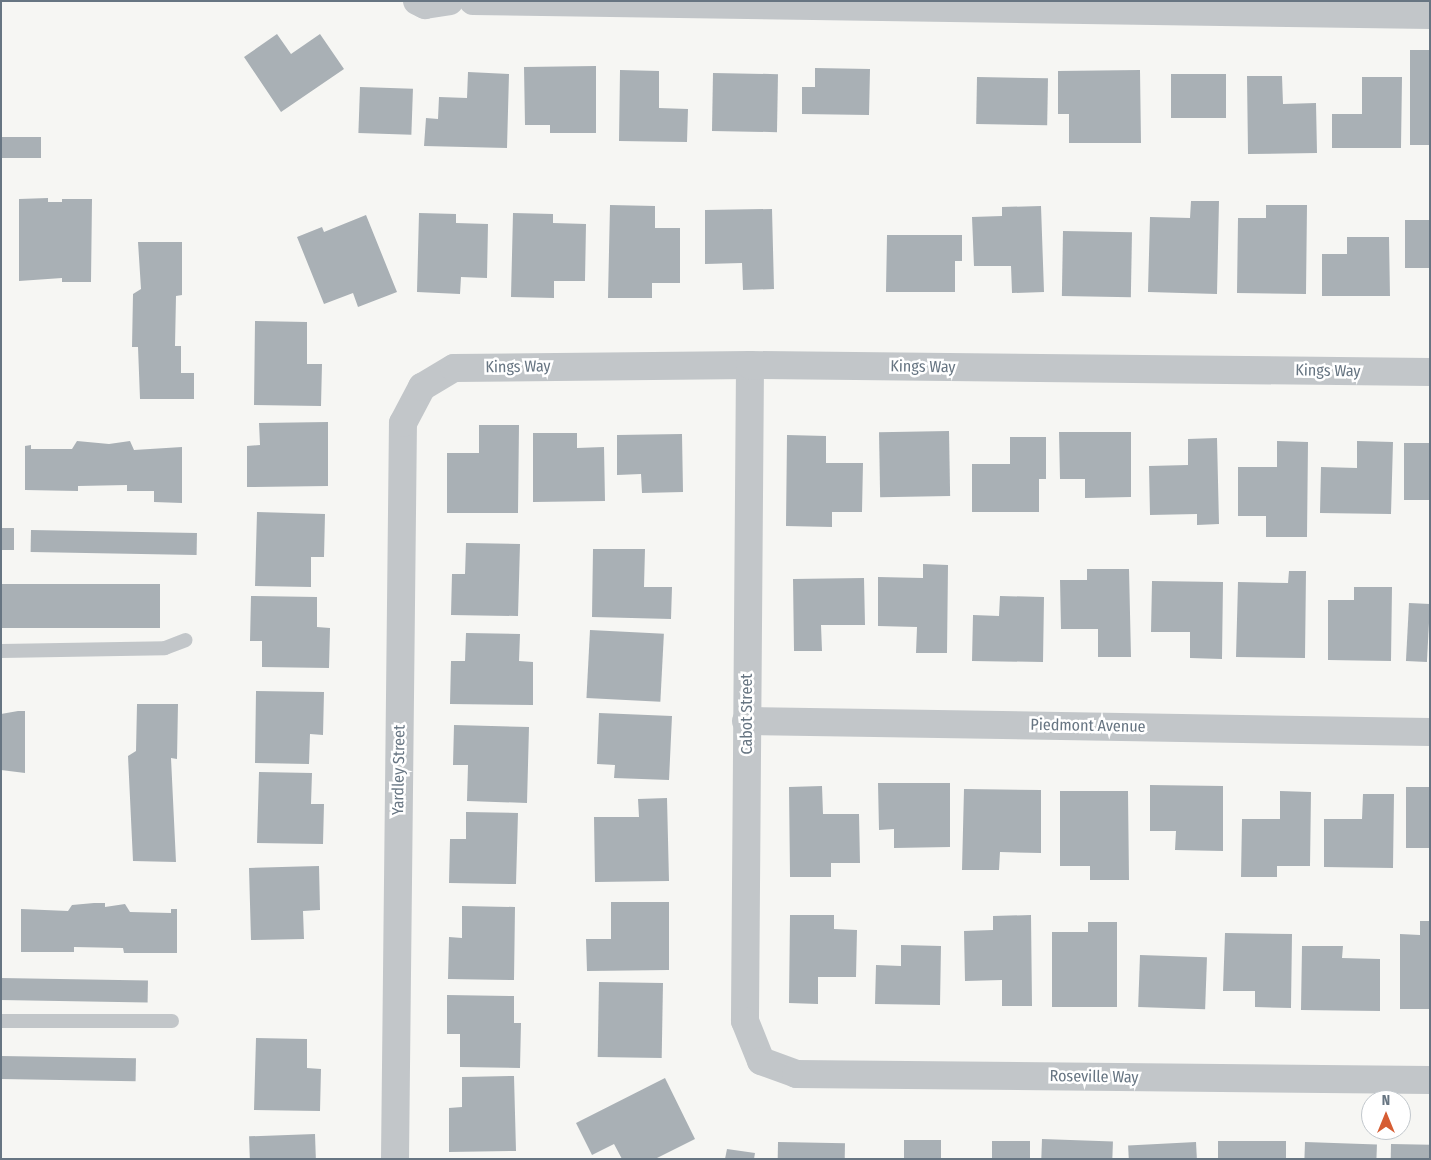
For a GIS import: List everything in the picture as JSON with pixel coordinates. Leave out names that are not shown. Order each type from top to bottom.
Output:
[{"type":"street","points":[[417,1],[425,5],[450,1]]},
{"type":"street","points":[[473,1],[1430,15]]},
{"type":"street","name":"Kings Way","points":[[422,386],[454,368],[750,365],[1430,372]]},
{"type":"street","name":"Cabot Street","points":[[750,365],[745,1021],[761,1061]]},
{"type":"street","name":"Yardley Street","points":[[395,1159],[403,423],[422,386]]},
{"type":"street","name":"Piedmont Avenue","points":[[746,721],[1430,732]]},
{"type":"street","name":"Roseville Way","points":[[761,1061],[796,1074],[1430,1080]]},
{"type":"lane","points":[[1,651],[165,648],[186,640]]},
{"type":"lane","points":[[1,1020],[172,1021]]},
{"type":"building","points":[[277,34],[291,54],[320,34],[344,69],[281,112],[244,57]]},
{"type":"building","points":[[1410,50],[1430,50],[1430,145],[1410,145]]},
{"type":"building","points":[[596,66],[596,133],[550,133],[550,125],[525,125],[524,67]]},
{"type":"building","points":[[815,68],[870,69],[869,115],[802,114],[802,87],[815,87]]},
{"type":"building","points":[[620,70],[659,71],[659,108],[688,109],[687,142],[619,141]]},
{"type":"building","points":[[1140,70],[1141,143],[1069,143],[1069,114],[1058,114],[1058,71]]},
{"type":"building","points":[[468,72],[509,74],[507,148],[424,146],[426,118],[438,119],[439,97],[467,98]]},
{"type":"building","points":[[713,73],[778,74],[777,132],[712,131]]},
{"type":"building","points":[[1171,74],[1226,74],[1226,118],[1171,118]]},
{"type":"building","points":[[1247,76],[1282,76],[1283,104],[1316,103],[1317,153],[1248,154]]},
{"type":"building","points":[[977,77],[1048,78],[1047,125],[976,124]]},
{"type":"building","points":[[1362,77],[1402,77],[1401,148],[1332,148],[1332,114],[1362,114]]},
{"type":"building","points":[[360,87],[413,89],[411,135],[358,133]]},
{"type":"building","points":[[1,137],[41,137],[41,158],[1,158]]},
{"type":"building","points":[[48,198],[48,202],[62,202],[62,199],[92,199],[91,282],[62,282],[62,278],[19,281],[19,199]]},
{"type":"building","points":[[1191,201],[1219,201],[1217,294],[1148,292],[1150,217],[1190,218]]},
{"type":"building","points":[[610,205],[655,206],[655,228],[680,228],[680,283],[652,283],[652,298],[608,298]]},
{"type":"building","points":[[1266,205],[1307,205],[1306,294],[1237,293],[1238,218],[1266,218]]},
{"type":"building","points":[[1041,206],[1044,292],[1012,293],[1011,266],[974,266],[972,217],[1002,216],[1002,207]]},
{"type":"building","points":[[772,209],[774,289],[743,290],[742,263],[705,264],[705,210]]},
{"type":"building","points":[[419,213],[456,214],[456,223],[488,224],[487,278],[461,277],[460,294],[417,292]]},
{"type":"building","points":[[513,213],[553,214],[553,223],[586,224],[585,281],[554,281],[554,298],[511,297]]},
{"type":"building","points":[[366,215],[397,292],[358,307],[353,293],[324,304],[297,237],[322,227],[324,232]]},
{"type":"building","points":[[1405,220],[1430,220],[1430,268],[1405,268]]},
{"type":"building","points":[[1063,231],[1132,232],[1131,297],[1062,296]]},
{"type":"building","points":[[887,235],[962,235],[962,261],[955,261],[955,292],[886,292]]},
{"type":"building","points":[[1347,237],[1389,237],[1390,296],[1322,296],[1322,254],[1347,254]]},
{"type":"building","points":[[138,242],[182,242],[182,295],[176,296],[175,346],[181,346],[181,373],[194,373],[194,399],[140,399],[138,347],[132,347],[133,294],[141,289]]},
{"type":"building","points":[[255,321],[307,322],[307,364],[322,364],[321,406],[254,405]]},
{"type":"building","points":[[328,422],[328,486],[247,487],[247,446],[260,445],[259,423]]},
{"type":"building","points":[[479,425],[519,425],[518,513],[447,513],[447,453],[479,453]]},
{"type":"building","points":[[949,431],[950,496],[880,497],[879,432]]},
{"type":"building","points":[[1059,432],[1131,432],[1131,497],[1085,498],[1085,479],[1060,479]]},
{"type":"building","points":[[533,433],[577,433],[577,448],[604,447],[605,501],[533,502]]},
{"type":"building","points":[[682,434],[683,492],[642,493],[641,474],[617,475],[617,435]]},
{"type":"building","points":[[787,435],[826,436],[826,463],[863,463],[862,512],[832,512],[832,527],[786,526]]},
{"type":"building","points":[[1010,437],[1046,437],[1046,479],[1039,479],[1039,512],[972,512],[972,464],[1010,464]]},
{"type":"building","points":[[1217,438],[1219,524],[1197,525],[1197,514],[1150,515],[1149,466],[1188,465],[1188,439]]},
{"type":"building","points":[[77,441],[109,444],[130,441],[134,450],[182,447],[182,503],[154,502],[154,491],[127,491],[127,485],[78,486],[78,491],[25,490],[25,446],[31,445],[31,449],[72,449]]},
{"type":"building","points":[[1277,441],[1308,442],[1307,537],[1266,537],[1266,516],[1238,516],[1238,467],[1277,467]]},
{"type":"building","points":[[1357,441],[1393,442],[1391,514],[1320,513],[1321,467],[1357,468]]},
{"type":"building","points":[[1404,443],[1430,443],[1430,500],[1404,500]]},
{"type":"building","points":[[257,512],[325,514],[324,557],[311,557],[311,587],[255,586]]},
{"type":"building","points":[[1,528],[14,528],[14,550],[1,550]]},
{"type":"building","points":[[31,530],[197,533],[197,555],[31,552]]},
{"type":"building","points":[[466,543],[520,544],[518,616],[451,615],[452,574],[465,574]]},
{"type":"building","points":[[593,549],[645,549],[644,587],[672,587],[671,619],[592,617]]},
{"type":"building","points":[[923,564],[948,565],[947,653],[916,653],[917,627],[878,626],[878,577],[923,578]]},
{"type":"building","points":[[1087,569],[1129,569],[1131,657],[1098,657],[1098,629],[1061,629],[1060,580],[1087,580]]},
{"type":"building","points":[[1289,571],[1306,571],[1305,658],[1236,657],[1238,582],[1288,583]]},
{"type":"building","points":[[864,578],[865,625],[821,625],[822,651],[794,651],[793,579]]},
{"type":"building","points":[[1152,581],[1223,582],[1222,659],[1190,658],[1190,632],[1151,632]]},
{"type":"building","points":[[1,584],[160,584],[160,628],[1,628]]},
{"type":"building","points":[[1354,587],[1392,587],[1391,661],[1328,660],[1328,600],[1354,600]]},
{"type":"building","points":[[251,596],[317,597],[317,627],[330,628],[329,668],[262,667],[262,641],[250,641]]},
{"type":"building","points":[[1000,596],[1044,597],[1043,662],[972,661],[973,615],[999,616]]},
{"type":"building","points":[[1409,603],[1430,604],[1427,662],[1406,661]]},
{"type":"building","points":[[590,630],[664,634],[660,702],[586,698]]},
{"type":"building","points":[[466,633],[520,634],[519,661],[533,662],[533,705],[450,704],[451,661],[465,661]]},
{"type":"building","points":[[256,691],[324,692],[323,735],[310,734],[309,764],[255,763]]},
{"type":"building","points":[[137,704],[178,704],[177,759],[171,758],[176,862],[133,861],[128,756],[136,751]]},
{"type":"building","points":[[25,711],[25,773],[1,770],[1,714]]},
{"type":"building","points":[[599,713],[672,716],[669,780],[614,778],[615,765],[597,764]]},
{"type":"building","points":[[454,725],[529,727],[527,803],[467,801],[468,765],[453,765]]},
{"type":"building","points":[[259,772],[312,773],[311,804],[324,804],[323,844],[257,843]]},
{"type":"building","points":[[878,783],[950,783],[950,847],[894,848],[894,829],[879,830]]},
{"type":"building","points":[[1150,785],[1223,786],[1223,851],[1175,850],[1176,831],[1150,831]]},
{"type":"building","points":[[822,786],[823,814],[859,814],[860,863],[831,863],[831,877],[790,877],[789,787]]},
{"type":"building","points":[[1406,787],[1430,787],[1430,848],[1406,848]]},
{"type":"building","points":[[964,789],[1041,790],[1041,853],[1000,852],[999,870],[962,870]]},
{"type":"building","points":[[1060,791],[1128,791],[1129,880],[1090,880],[1090,866],[1060,866]]},
{"type":"building","points":[[1280,791],[1311,792],[1310,866],[1277,866],[1277,877],[1241,877],[1242,819],[1280,819]]},
{"type":"building","points":[[1363,794],[1394,794],[1393,868],[1324,867],[1324,819],[1362,819]]},
{"type":"building","points":[[667,798],[669,881],[595,882],[594,817],[639,817],[638,799]]},
{"type":"building","points":[[466,812],[518,813],[516,884],[449,883],[450,839],[466,839]]},
{"type":"building","points":[[319,866],[320,910],[303,911],[304,939],[251,940],[249,868]]},
{"type":"building","points":[[611,902],[669,902],[669,970],[587,971],[586,939],[611,939]]},
{"type":"building","points":[[105,903],[105,907],[125,904],[130,912],[171,913],[171,909],[177,909],[177,953],[124,953],[123,948],[74,947],[74,952],[21,952],[21,909],[68,911],[72,905]]},
{"type":"building","points":[[462,906],[515,907],[514,980],[448,979],[449,937],[462,938]]},
{"type":"building","points":[[790,915],[834,915],[834,929],[857,930],[856,977],[818,977],[818,1004],[789,1003]]},
{"type":"building","points":[[1031,915],[1032,1006],[1002,1006],[1002,980],[965,981],[964,931],[993,930],[993,916]]},
{"type":"building","points":[[1420,921],[1430,921],[1430,1009],[1400,1009],[1400,934],[1420,935]]},
{"type":"building","points":[[1088,922],[1117,922],[1117,1007],[1052,1007],[1052,932],[1088,932]]},
{"type":"building","points":[[1225,933],[1292,934],[1291,1008],[1255,1007],[1255,991],[1223,991]]},
{"type":"building","points":[[901,945],[941,946],[940,1005],[875,1004],[876,965],[901,966]]},
{"type":"building","points":[[1302,946],[1343,946],[1342,958],[1380,959],[1380,1011],[1301,1010]]},
{"type":"building","points":[[1140,955],[1207,957],[1205,1009],[1138,1007]]},
{"type":"building","points":[[1,978],[148,981],[148,1003],[1,1000]]},
{"type":"building","points":[[599,982],[663,983],[662,1058],[598,1057]]},
{"type":"building","points":[[447,995],[514,996],[514,1023],[521,1023],[520,1068],[460,1067],[460,1034],[447,1034]]},
{"type":"building","points":[[256,1038],[307,1039],[307,1068],[321,1069],[320,1111],[254,1110]]},
{"type":"building","points":[[1,1056],[136,1058],[136,1081],[1,1079]]},
{"type":"building","points":[[514,1076],[516,1151],[449,1152],[449,1108],[462,1107],[462,1077]]},
{"type":"building","points":[[665,1078],[695,1139],[655,1159],[622,1159],[614,1144],[592,1155],[576,1123]]},
{"type":"building","points":[[315,1134],[316,1159],[250,1159],[249,1136]]},
{"type":"building","points":[[1042,1139],[1113,1141],[1112,1159],[1041,1159]]},
{"type":"building","points":[[904,1140],[941,1140],[941,1159],[904,1159]]},
{"type":"building","points":[[992,1141],[1030,1141],[1030,1159],[992,1159]]},
{"type":"building","points":[[1218,1141],[1286,1141],[1286,1159],[1218,1159]]},
{"type":"building","points":[[778,1142],[845,1143],[845,1159],[778,1159]]},
{"type":"building","points":[[1196,1142],[1197,1159],[1129,1159],[1128,1146]]},
{"type":"building","points":[[1305,1142],[1377,1145],[1376,1159],[1304,1159]]},
{"type":"building","points":[[1391,1144],[1430,1145],[1430,1159],[1391,1159]]},
{"type":"building","points":[[727,1149],[755,1153],[754,1159],[725,1159]]}]
